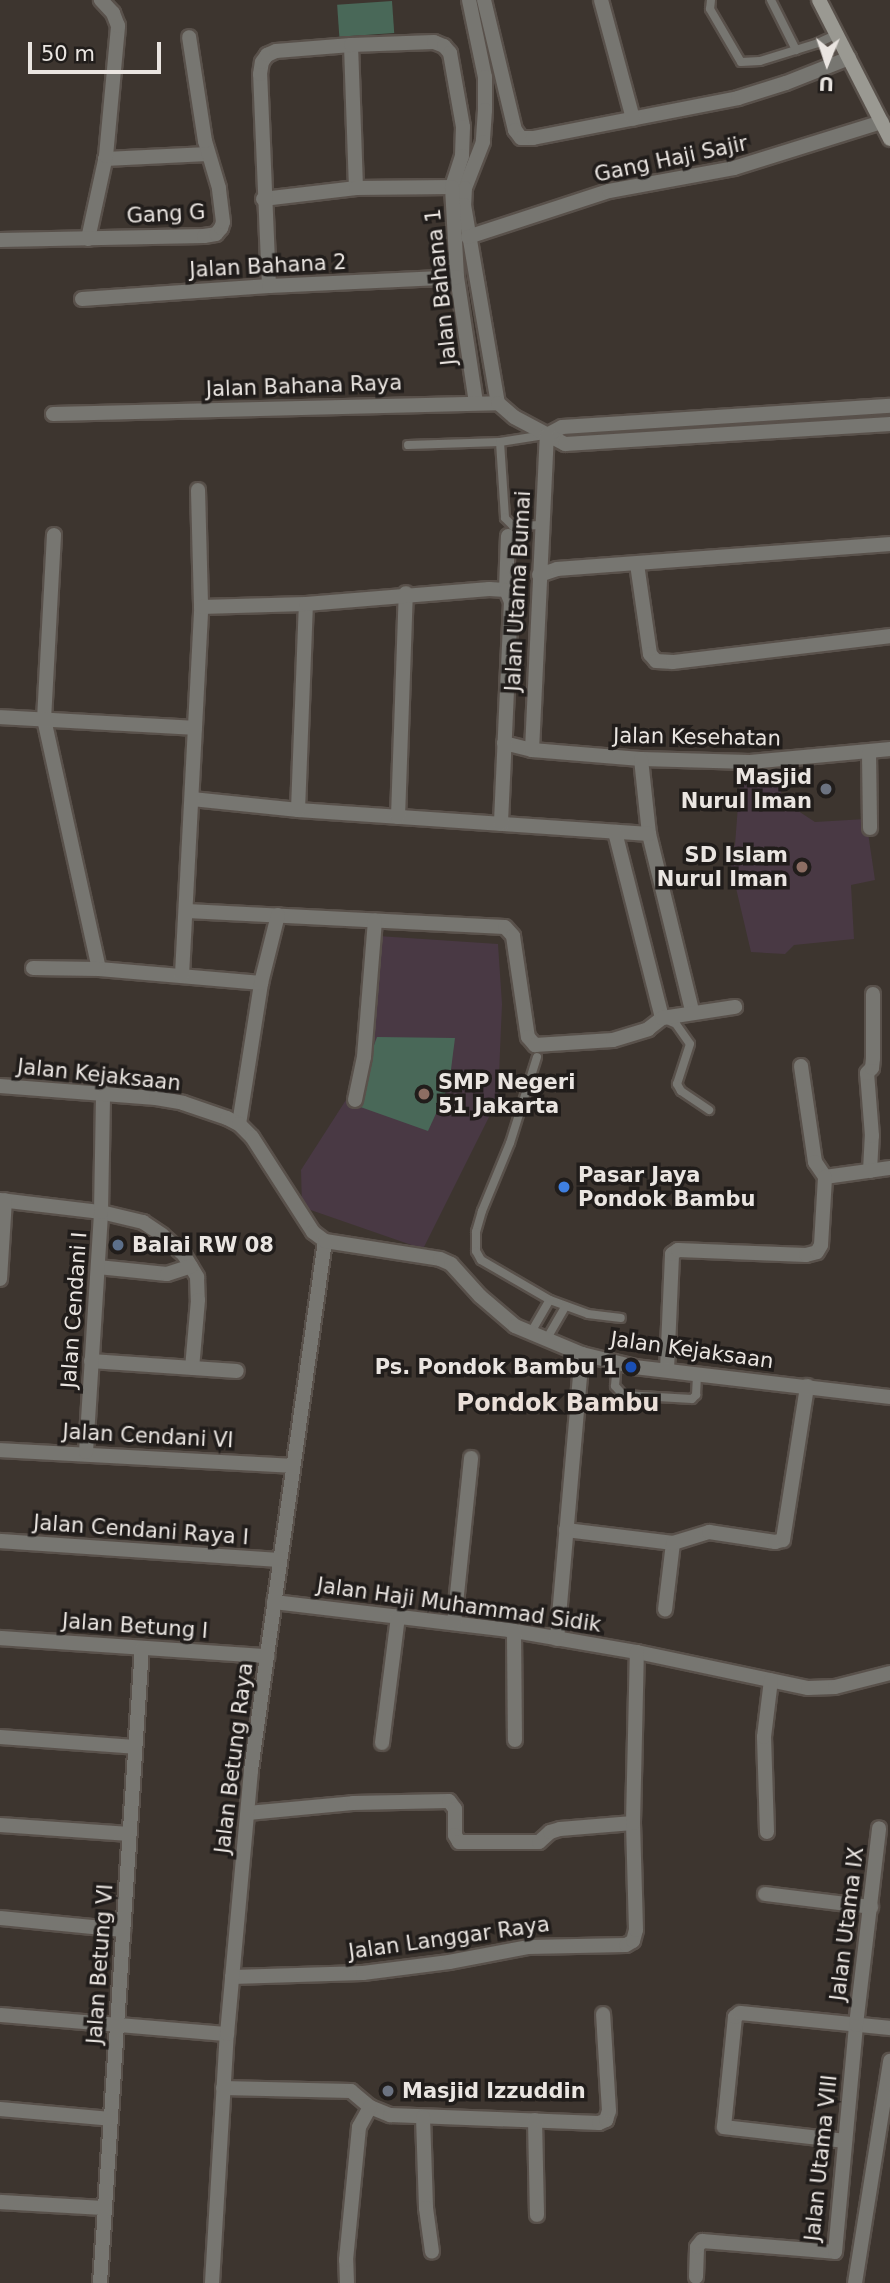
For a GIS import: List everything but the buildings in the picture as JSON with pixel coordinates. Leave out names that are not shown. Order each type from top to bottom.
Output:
[{"type":"main road","points":[[822,1],[890,139]]},
{"type":"street","points":[[88,239],[105,159],[118,26],[113,13],[101,0]]},
{"type":"street","points":[[469,0],[485,77],[483,142],[464,195],[468,237],[498,403],[514,417],[547,435],[565,444],[890,424],[886,406],[562,427],[547,435]]},
{"type":"street","points":[[484,0],[515,130],[522,138],[738,98],[786,83],[849,58]]},
{"type":"street","points":[[601,0],[633,119]]},
{"type":"street","name":"Gang G","points":[[0,240],[216,234],[223,222],[219,188],[208,154],[189,37]]},
{"type":"street","name":"Jalan Bahana 1","points":[[263,199],[260,74],[267,55],[276,51],[351,45],[434,42],[450,53],[463,144],[452,187],[457,277],[476,402]]},
{"type":"street","points":[[351,45],[356,188]]},
{"type":"street","name":"Gang Haji Sajir","points":[[468,237],[609,191],[734,168],[882,122]]},
{"type":"street","points":[[105,159],[208,154]]},
{"type":"street","points":[[269,285],[263,199],[356,188],[452,187]]},
{"type":"street","name":"Jalan Bahana 2","points":[[82,299],[269,285],[457,277]]},
{"type":"street","name":"Jalan Bahana Raya","points":[[53,414],[498,403]]},
{"type":"street","points":[[761,413],[762,432]]},
{"type":"street","name":"Jalan Utama Bumai","points":[[533,750],[547,435]]},
{"type":"street","points":[[182,975],[201,607],[198,490]]},
{"type":"street","points":[[54,535],[44,719],[99,969]]},
{"type":"street","points":[[501,824],[510,602],[506,590],[508,536]]},
{"type":"street","points":[[539,575],[557,569],[890,544]]},
{"type":"street","points":[[637,564],[650,653],[656,661],[673,662],[890,636]]},
{"type":"street","points":[[201,607],[306,604],[406,593],[506,590]]},
{"type":"street","points":[[398,817],[406,593]]},
{"type":"street","points":[[298,810],[306,604]]},
{"type":"street","points":[[0,717],[195,728]]},
{"type":"street","name":"Jalan Kesehatan","points":[[503,744],[533,750],[641,759],[750,762],[890,749]]},
{"type":"street","points":[[869,753],[870,828]]},
{"type":"street","points":[[641,759],[649,834],[692,1011]]},
{"type":"street","points":[[192,799],[298,810],[649,834]]},
{"type":"street","points":[[615,832],[662,1017]]},
{"type":"street","points":[[187,911],[505,927],[513,936],[528,1037],[536,1045],[632,1037],[649,1029],[662,1017],[735,1007]]},
{"type":"street","points":[[278,915],[261,983],[239,1124],[252,1137],[313,1232],[325,1241]]},
{"type":"street","points":[[355,1100],[364,1057],[375,920]]},
{"type":"street","points":[[33,968],[99,969],[261,983]]},
{"type":"street","points":[[870,1171],[872,1136],[867,1073],[872,1068],[873,1058],[873,994]]},
{"type":"street","points":[[667,1370],[672,1254],[678,1250],[806,1255],[817,1252],[821,1245],[825,1177],[815,1162],[801,1066]]},
{"type":"street","name":"Jalan Kejaksaan","points":[[0,1086],[103,1092],[183,1103],[239,1124]]},
{"type":"street","name":"Jalan Cendani I","points":[[86,1452],[101,1212],[103,1092]]},
{"type":"street","points":[[825,1177],[890,1168]]},
{"type":"street","points":[[0,1279],[3,1200],[101,1212],[143,1222],[184,1255],[197,1276],[198,1300],[192,1368]]},
{"type":"street","name":"Jalan Kejaksaan","points":[[325,1241],[440,1259],[452,1264],[500,1314],[530,1334],[582,1354],[617,1363],[667,1370],[890,1397]]},
{"type":"street","name":"Jalan Betung Raya","points":[[212,2283],[227,2034],[248,1813],[279,1560],[325,1241]]},
{"type":"street","points":[[97,1268],[167,1274],[191,1266]]},
{"type":"street","points":[[557,1639],[582,1354]]},
{"type":"street","points":[[91,1362],[237,1371]]},
{"type":"street","points":[[566,1531],[673,1543],[709,1532],[775,1542],[783,1540],[807,1386]]},
{"type":"street","name":"Jalan Cendani VI","points":[[0,1450],[86,1452],[293,1466]]},
{"type":"street","points":[[454,1623],[471,1458]]},
{"type":"street","name":"Jalan Cendani Raya I","points":[[0,1541],[279,1560]]},
{"type":"street","points":[[665,1611],[673,1543]]},
{"type":"street","name":"Jalan Haji Muhammad Sidik","points":[[274,1602],[514,1631],[637,1652],[822,1689],[890,1673]]},
{"type":"street","points":[[382,1743],[398,1616]]},
{"type":"street","points":[[514,1631],[515,1740]]},
{"type":"street","name":"Jalan Betung I","points":[[0,1638],[267,1656]]},
{"type":"street","name":"Jalan Betung VI","points":[[100,2283],[142,1648]]},
{"type":"street","name":"Jalan Langgar Raya","points":[[232,1977],[363,1973],[449,1962],[528,1947],[629,1944],[636,1937],[633,1823],[637,1652]]},
{"type":"street","points":[[767,1832],[764,1737],[771,1680]]},
{"type":"street","points":[[0,1737],[135,1747]]},
{"type":"street","points":[[248,1813],[353,1803],[449,1801],[455,1809],[455,1835],[459,1842],[539,1842],[550,1832],[561,1829],[633,1823]]},
{"type":"street","points":[[0,1825],[130,1834]]},
{"type":"street","name":"Jalan Utama IX","points":[[856,2025],[879,1828]]},
{"type":"street","points":[[765,1894],[871,1907]]},
{"type":"street","points":[[0,1918],[123,1930]]},
{"type":"street","points":[[845,2141],[727,2129],[723,2122],[735,2017],[740,2013],[890,2028]]},
{"type":"street","points":[[223,2088],[351,2091],[370,2107],[390,2115],[599,2123],[606,2120],[609,2111],[603,2014]]},
{"type":"street","points":[[0,2015],[227,2034]]},
{"type":"street","name":"Jalan Utama VIII","points":[[696,2277],[697,2247],[702,2241],[835,2252],[856,2025]]},
{"type":"street","points":[[855,2283],[890,2061]]},
{"type":"street","points":[[347,2283],[346,2260],[359,2127],[370,2107]]},
{"type":"street","points":[[0,2109],[111,2119]]},
{"type":"street","points":[[424,2117],[426,2208],[432,2252]]},
{"type":"street","points":[[535,2120],[537,2215]]},
{"type":"street","points":[[0,2202],[105,2208]]},
{"type":"lane","points":[[710,0],[710,9],[741,62],[760,61],[837,34]]},
{"type":"lane","points":[[771,0],[796,50]]},
{"type":"lane","points":[[408,445],[500,442],[547,435]]},
{"type":"lane","points":[[500,442],[507,523],[513,526],[542,525]]},
{"type":"lane","points":[[662,1017],[676,1024],[690,1044],[677,1084],[681,1091],[709,1110]]},
{"type":"lane","points":[[537,1057],[510,1143],[482,1211],[475,1243],[481,1260],[550,1300],[588,1314],[621,1318]]},
{"type":"lane","points":[[530,1334],[550,1300]]},
{"type":"lane","points":[[545,1341],[566,1306]]},
{"type":"lane","points":[[617,1363],[615,1386],[617,1392],[623,1395],[692,1399],[696,1395],[696,1373]]},
{"type":"shaded area","name":"SD Islam Nurul Iman","points":[[783,778],[780,799],[815,822],[866,819],[875,880],[851,885],[854,939],[794,945],[785,954],[751,952],[728,854],[735,845],[740,779]]},
{"type":"shaded area","name":"SMP Negeri 51 Jakarta","points":[[378,936],[498,944],[502,1004],[498,1099],[423,1249],[302,1207],[301,1170],[353,1089]]},
{"type":"green space","points":[[392,1],[394,33],[339,37],[337,5]]},
{"type":"green space","points":[[377,1037],[455,1038],[449,1085],[428,1131],[352,1104]]},
{"type":"place","name":"Masjid Nurul Iman","points":[[826,789]]},
{"type":"place","name":"SD Islam Nurul Iman","points":[[802,867]]},
{"type":"place","name":"SMP Negeri 51 Jakarta","points":[[424,1094]]},
{"type":"place","name":"Pasar Jaya Pondok Bambu","points":[[564,1187]]},
{"type":"place","name":"Balai RW 08","points":[[118,1245]]},
{"type":"place","name":"Ps. Pondok Bambu 1","points":[[631,1367]]},
{"type":"place","name":"Masjid Izzuddin","points":[[388,2091]]},
{"type":"district","name":"Pondok Bambu","points":[[558,1404]]}]
